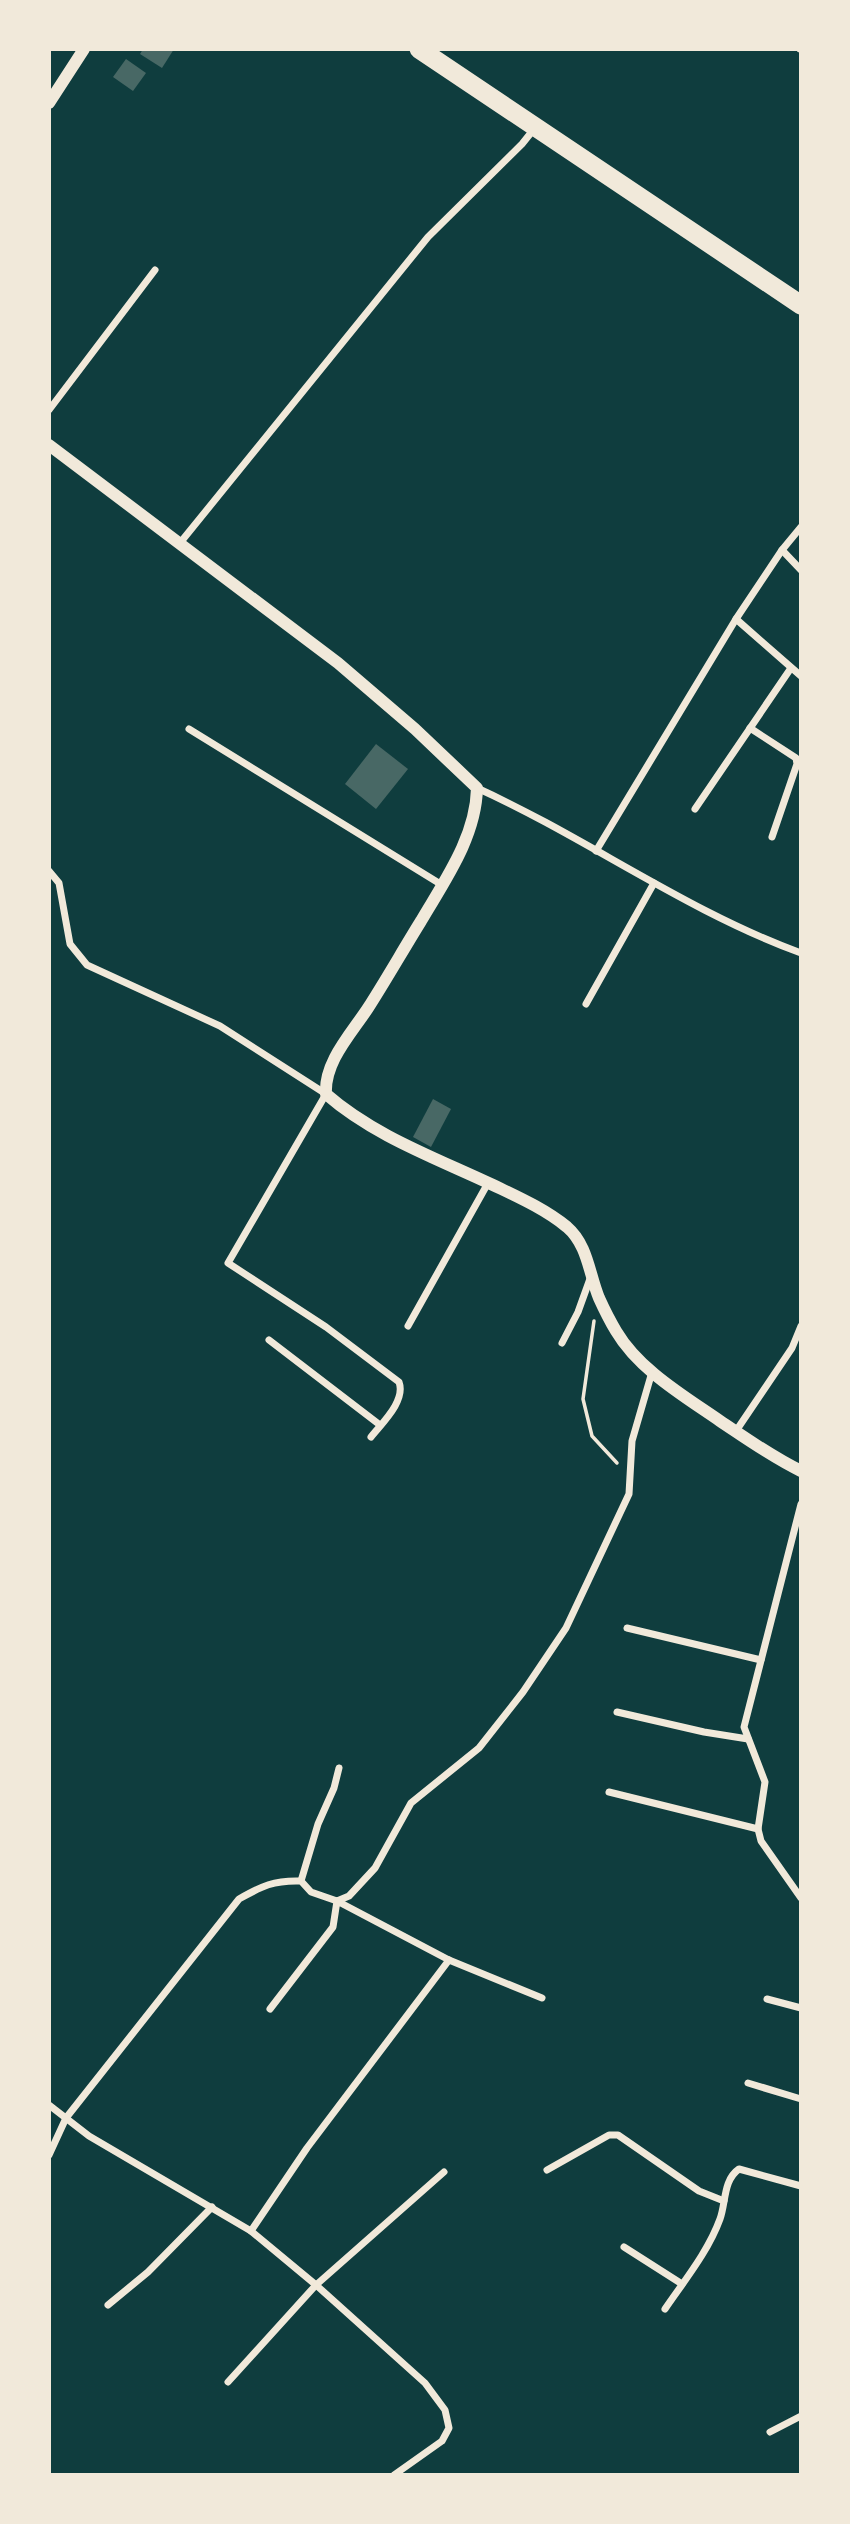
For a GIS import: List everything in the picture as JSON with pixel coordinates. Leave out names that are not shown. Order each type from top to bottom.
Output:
[{"type":"highway","points":[[419,49],[801,305]]},
{"type":"street","points":[[49,103],[83,49]]},
{"type":"street","points":[[180,543],[428,237],[522,144],[535,127]]},
{"type":"street","points":[[49,410],[155,270]]},
{"type":"street","points":[[49,446],[338,663],[423,736],[477,788],[531,814],[727,922],[801,953]]},
{"type":"street","points":[[596,851],[736,619],[782,550],[801,527]]},
{"type":"street","points":[[782,550],[801,570]]},
{"type":"street","points":[[736,619],[801,676]]},
{"type":"street","points":[[695,808],[791,668]]},
{"type":"street","points":[[750,728],[796,758],[797,764],[772,837]]},
{"type":"street","points":[[189,729],[442,885]]},
{"type":"street","points":[[371,1437],[397,1401],[401,1386],[398,1381],[326,1327],[228,1263],[326,1094],[325,1079],[332,1062],[384,983],[442,885],[471,825],[477,788]]},
{"type":"street","points":[[49,871],[59,883],[70,944],[87,965],[220,1026],[326,1094],[343,1109],[393,1139],[523,1200],[565,1226],[576,1235],[592,1273],[598,1297],[617,1334],[636,1356],[679,1393],[777,1459],[801,1471]]},
{"type":"street","points":[[586,1004],[654,883]]},
{"type":"street","points":[[408,1326],[488,1183]]},
{"type":"street","points":[[562,1343],[583,1300],[592,1273]]},
{"type":"street","points":[[736,1431],[792,1348],[801,1326]]},
{"type":"street","points":[[269,1340],[380,1425]]},
{"type":"street","points":[[337,1901],[349,1896],[361,1886],[375,1868],[411,1804],[479,1748],[523,1692],[566,1628],[628,1494],[632,1441],[652,1371]]},
{"type":"street","points":[[801,1504],[744,1727],[765,1782],[758,1829],[761,1841],[801,1899]]},
{"type":"street","points":[[627,1628],[761,1660]]},
{"type":"street","points":[[617,1712],[748,1739]]},
{"type":"street","points":[[301,1881],[318,1824],[334,1788],[339,1769]]},
{"type":"street","points":[[609,1792],[758,1829]]},
{"type":"street","points":[[49,2155],[66,2118],[239,1899],[269,1883],[301,1881],[312,1892],[337,1901],[449,1960],[542,1998]]},
{"type":"street","points":[[270,2009],[333,1927],[337,1901]]},
{"type":"street","points":[[251,2231],[307,2148],[449,1960]]},
{"type":"street","points":[[767,1999],[801,2008]]},
{"type":"street","points":[[748,2083],[801,2099]]},
{"type":"street","points":[[49,2105],[89,2136],[251,2231],[425,2383],[444,2410],[449,2428],[442,2441],[394,2475]]},
{"type":"street","points":[[547,2170],[609,2135],[618,2135],[699,2190],[724,2201]]},
{"type":"street","points":[[665,2309],[711,2239],[721,2218],[734,2172],[739,2169],[801,2186]]},
{"type":"street","points":[[228,2382],[316,2285],[444,2172]]},
{"type":"street","points":[[108,2305],[148,2272],[212,2207]]},
{"type":"street","points":[[624,2247],[682,2284]]},
{"type":"street","points":[[770,2432],[801,2416]]},
{"type":"path","points":[[598,1297],[583,1399],[592,1436],[616,1461],[628,1494]]},
{"type":"building","points":[[143,49],[174,49],[162,68],[140,54]]},
{"type":"building","points":[[126,59],[146,73],[133,91],[113,77]]},
{"type":"building","points":[[376,744],[408,769],[376,809],[345,784]]},
{"type":"building","points":[[433,1099],[451,1109],[431,1147],[413,1137]]}]
